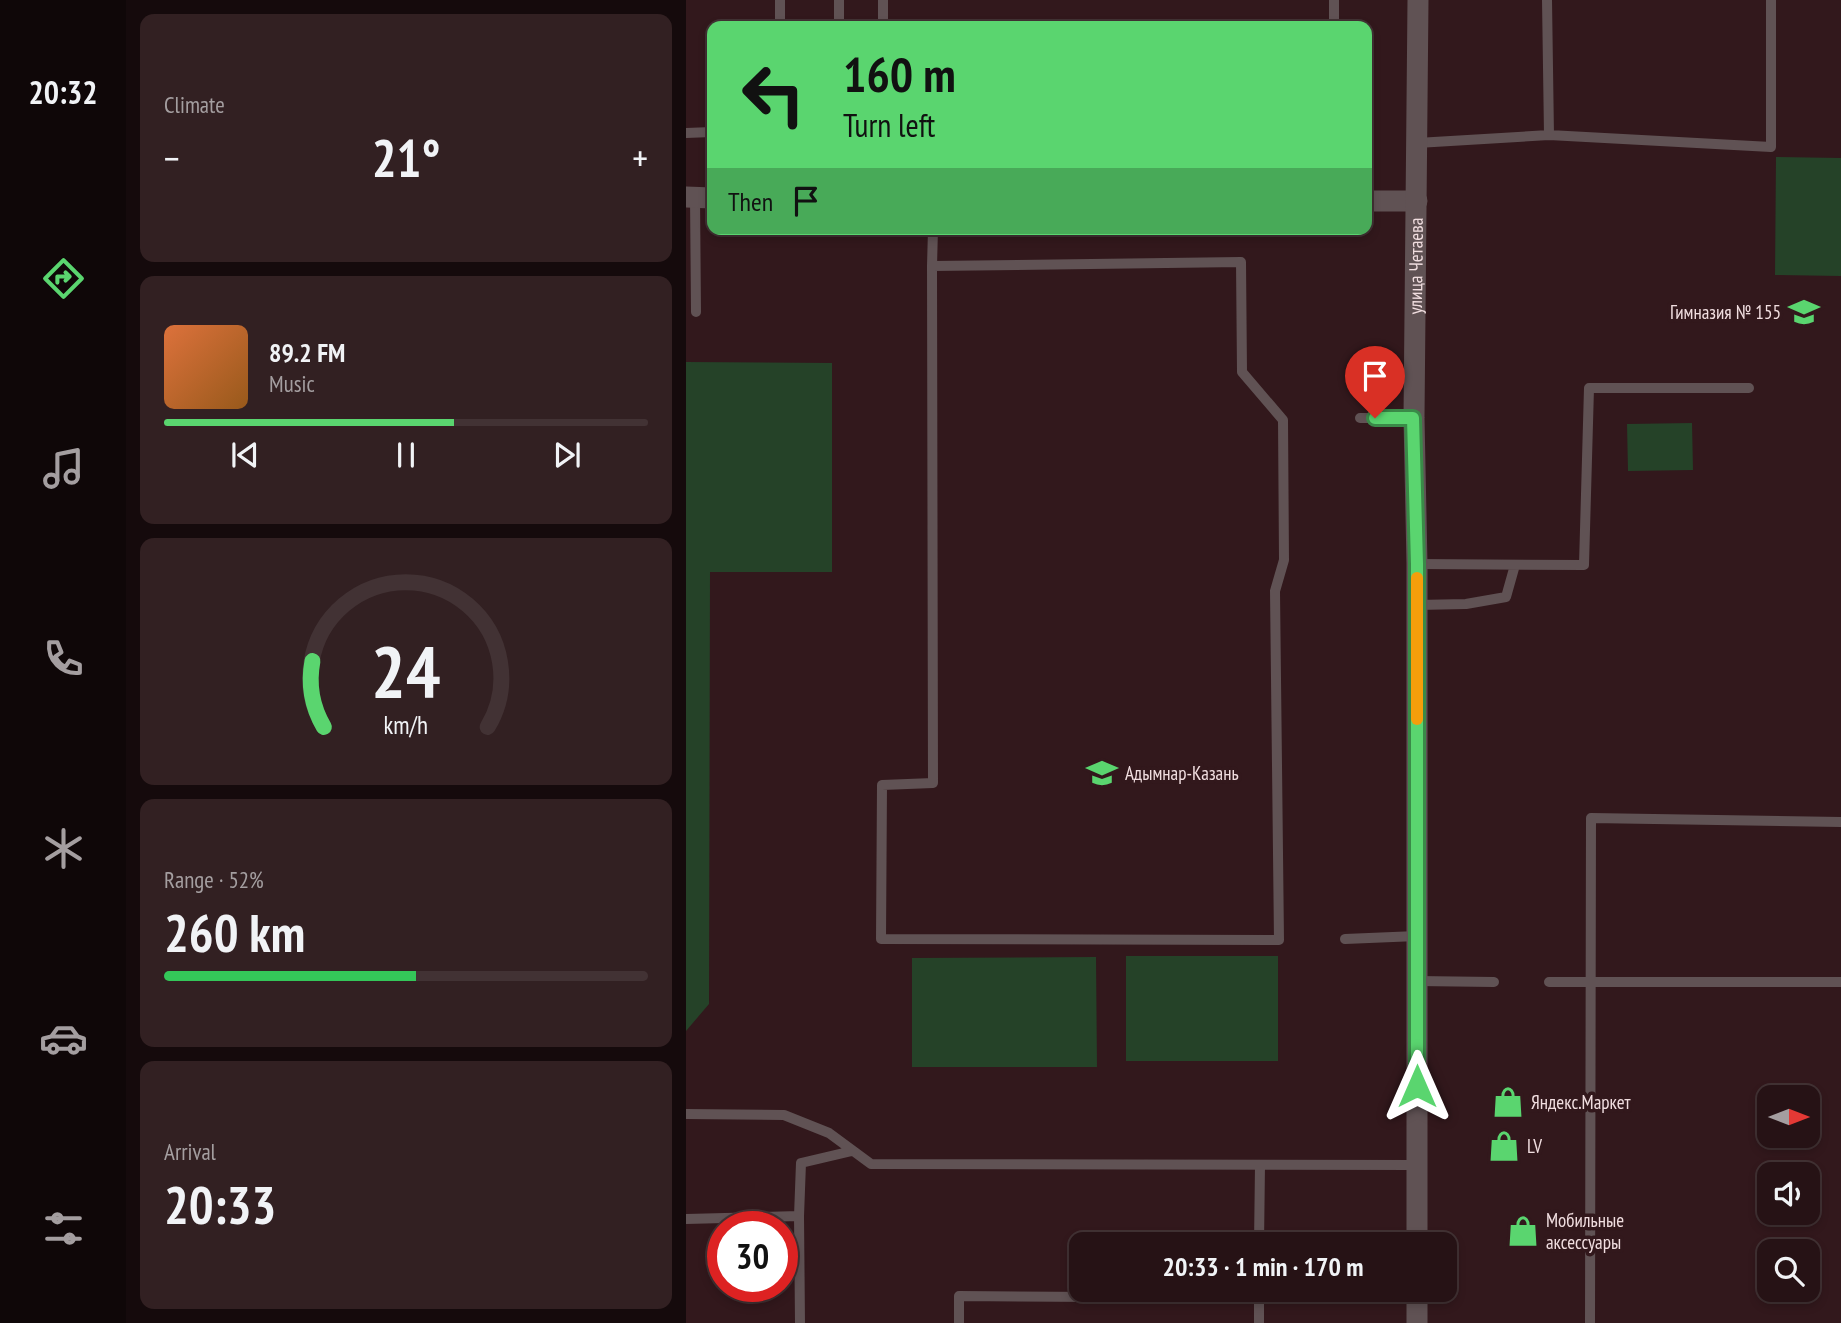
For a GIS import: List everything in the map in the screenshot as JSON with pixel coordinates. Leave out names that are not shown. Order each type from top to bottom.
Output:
[{"type":"street","name":"улица Четаева","points":[[1417,1232],[1417,564],[1413,418],[1418,0]]},
{"type":"street","points":[[1372,201],[1417,201]]},
{"type":"street","points":[[1417,1302],[1417,1323]]},
{"type":"lane","points":[[780,0],[780,21]]},
{"type":"lane","points":[[839,0],[839,21]]},
{"type":"lane","points":[[883,0],[883,21]]},
{"type":"lane","points":[[1334,0],[1334,21]]},
{"type":"lane","points":[[1547,0],[1549,135]]},
{"type":"lane","points":[[1417,143],[1549,135],[1770,147],[1772,0]]},
{"type":"lane","points":[[686,132],[707,132]]},
{"type":"lane","points":[[696,312],[698,197]]},
{"type":"lane","points":[[932,266],[1241,262],[1242,372],[1283,420],[1284,560],[1275,591],[1279,940],[881,939],[882,785],[933,783],[932,266],[933,235]]},
{"type":"lane","points":[[1417,564],[1584,565],[1590,388],[1749,388]]},
{"type":"lane","points":[[1360,418],[1413,418]]},
{"type":"lane","points":[[1417,606],[1466,604],[1506,597],[1515,565]]},
{"type":"lane","points":[[1590,1323],[1591,818],[1841,822]]},
{"type":"lane","points":[[1345,939],[1417,936]]},
{"type":"lane","points":[[1417,981],[1494,982]]},
{"type":"lane","points":[[1549,982],[1841,982]]},
{"type":"lane","points":[[686,1114],[784,1115],[829,1133],[871,1164],[1417,1165]]},
{"type":"lane","points":[[800,1323],[801,1163],[852,1151]]},
{"type":"lane","points":[[1259,1232],[1260,1165]]},
{"type":"lane","points":[[686,1219],[799,1216]]},
{"type":"lane","points":[[959,1323],[959,1296],[1069,1295]]},
{"type":"lane","points":[[1259,1302],[1259,1323]]},
{"type":"green space","points":[[1776,157],[1841,158],[1841,276],[1775,275]]},
{"type":"green space","points":[[686,362],[832,363],[832,572],[710,572],[709,1004],[686,1031]]},
{"type":"green space","points":[[1692,423],[1693,470],[1628,471],[1627,424]]},
{"type":"green space","points":[[1126,956],[1278,956],[1278,1061],[1126,1061]]},
{"type":"green space","points":[[1096,957],[1097,1067],[912,1067],[912,958]]},
{"type":"slow traffic","points":[[1417,578],[1417,719]]},
{"type":"place","name":"Гимназия № 155","points":[[1804,312]]},
{"type":"place","name":"Адымнар-Казань","points":[[1102,773]]},
{"type":"place","name":"Яндекс.Маркет","points":[[1508,1102]]},
{"type":"place","name":"LV","points":[[1504,1146]]},
{"type":"place","name":"Мобильные аксессуары","points":[[1523,1231]]},
{"type":"route","points":[[1375,418],[1413,418],[1417,564],[1417,1086]]}]
